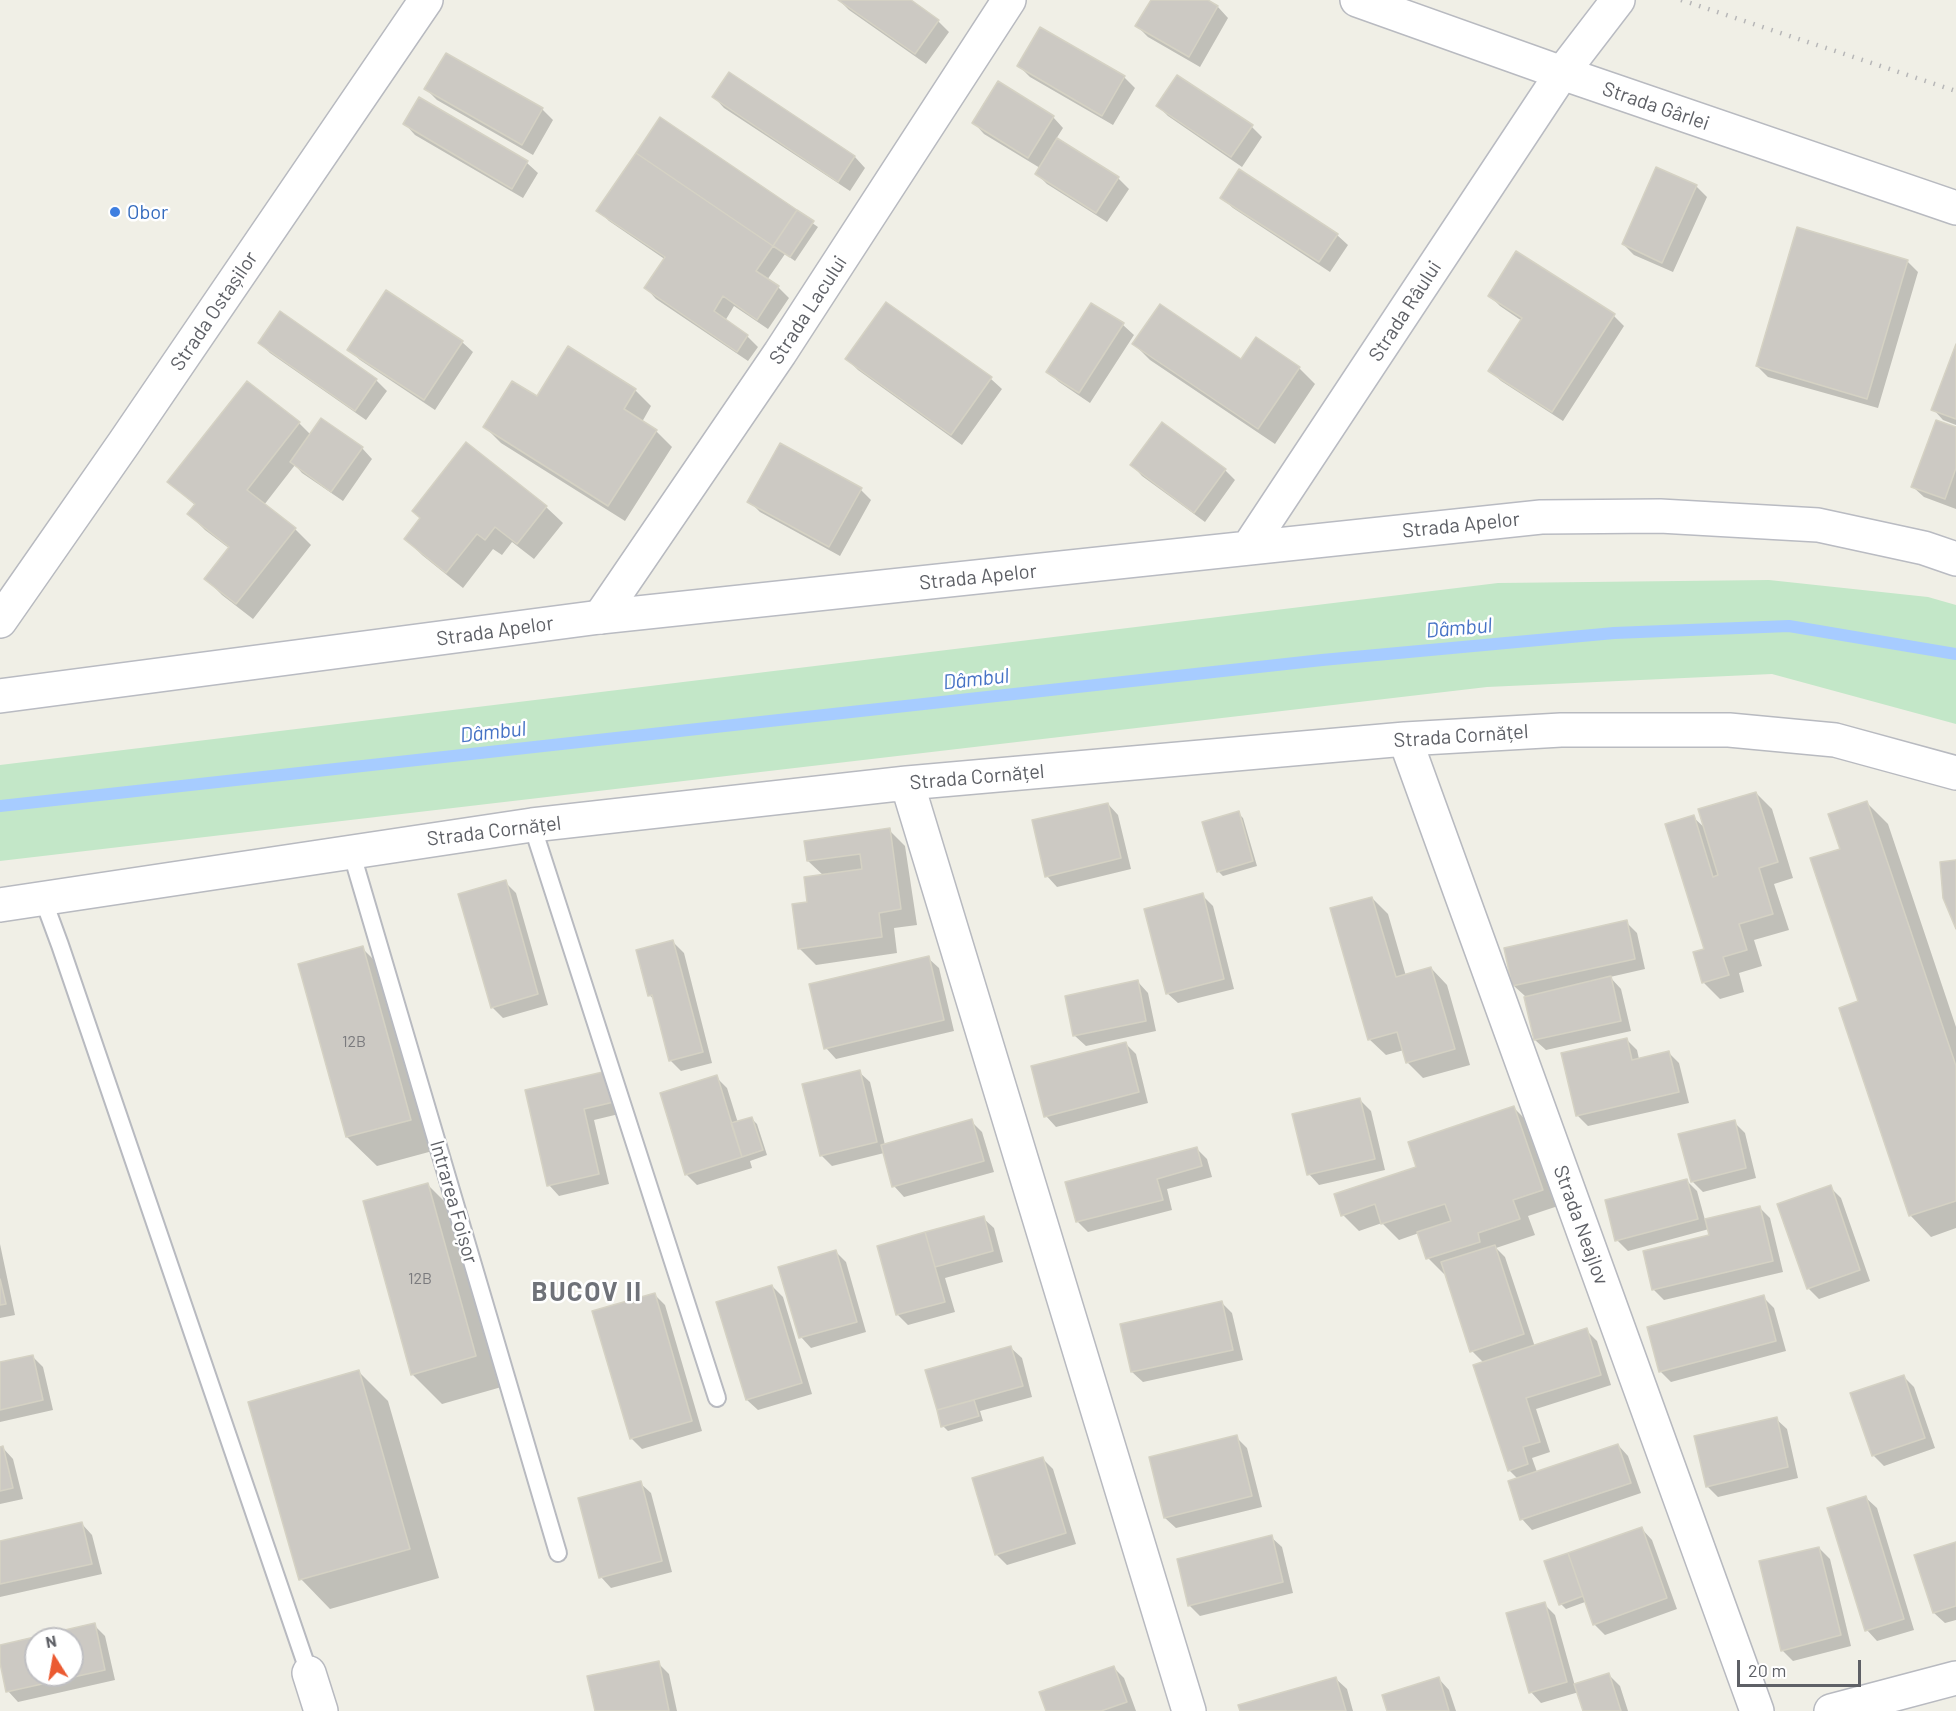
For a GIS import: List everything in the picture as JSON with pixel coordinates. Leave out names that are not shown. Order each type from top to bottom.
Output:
[{"type":"street","name":"Strada Ostașilor","points":[[0,621],[426,0]]},
{"type":"street","name":"Strada Lacului","points":[[600,616],[780,353],[1009,0]]},
{"type":"street","name":"Strada Gârlei","points":[[1357,0],[1956,208]]},
{"type":"street","name":"Strada Râului","points":[[1248,548],[1562,73],[1617,0]]},
{"type":"street","name":"Strada Apelor","points":[[0,696],[600,616],[1541,517],[1660,516],[1818,525],[1924,548],[1956,559]]},
{"type":"street","name":"Strada Cornățel","points":[[0,905],[531,825],[907,783],[1405,739],[1561,730],[1729,730],[1835,740],[1956,773]]},
{"type":"street","name":"Strada Neajlov","points":[[1405,739],[1757,1711]]},
{"type":"street","points":[[907,783],[1190,1711]]},
{"type":"street","points":[[309,1672],[321,1711]]},
{"type":"street","points":[[1831,1711],[1956,1678]]},
{"type":"lane","points":[[531,825],[717,1398]]},
{"type":"lane","name":"Intrarea Foișor","points":[[351,851],[558,1552]]},
{"type":"lane","points":[[43,899],[309,1672]]},
{"type":"green space","points":[[1769,580],[1928,597],[1956,605],[1956,724],[1772,674],[1487,687],[0,861],[0,765],[1498,583]]},
{"type":"building","points":[[838,0],[911,0],[939,20],[915,54]]},
{"type":"building","points":[[1151,0],[1208,0],[1218,6],[1189,57],[1135,26]]},
{"type":"building","points":[[1040,27],[1125,76],[1102,116],[1017,66]]},
{"type":"building","points":[[446,53],[543,108],[522,145],[424,89]]},
{"type":"building","points":[[729,72],[855,156],[838,182],[712,97]]},
{"type":"building","points":[[1177,75],[1253,125],[1231,157],[1156,106]]},
{"type":"building","points":[[998,81],[1054,116],[1028,158],[972,123]]},
{"type":"building","points":[[419,97],[528,161],[512,189],[403,124]]},
{"type":"building","points":[[660,117],[797,210],[773,246],[636,153]]},
{"type":"building","points":[[1057,138],[1119,177],[1096,213],[1035,174]]},
{"type":"building","points":[[636,153],[773,246],[756,271],[779,286],[757,320],[723,296],[714,311],[748,335],[737,352],[644,288],[665,257],[596,211]]},
{"type":"building","points":[[1656,167],[1697,185],[1662,263],[1622,244]]},
{"type":"building","points":[[1239,169],[1338,234],[1319,262],[1220,198]]},
{"type":"building","points":[[797,210],[814,221],[790,257],[773,246]]},
{"type":"building","points":[[1797,227],[1908,260],[1867,399],[1756,366]]},
{"type":"building","points":[[1516,251],[1615,314],[1552,412],[1488,371],[1522,318],[1488,296]]},
{"type":"building","points":[[386,290],[463,341],[424,400],[347,350]]},
{"type":"building","points":[[886,302],[992,377],[951,435],[845,359]]},
{"type":"building","points":[[1091,303],[1124,323],[1079,393],[1046,372]]},
{"type":"building","points":[[1160,304],[1241,359],[1256,337],[1300,367],[1258,429],[1132,344]]},
{"type":"building","points":[[280,311],[377,379],[355,411],[258,343]]},
{"type":"building","points":[[1956,344],[1956,419],[1931,410]]},
{"type":"building","points":[[568,346],[636,389],[624,409],[657,430],[608,506],[483,427],[512,381],[537,396]]},
{"type":"building","points":[[247,381],[300,422],[247,490],[296,528],[236,604],[204,579],[229,547],[187,514],[195,504],[167,482]]},
{"type":"building","points":[[321,418],[363,447],[331,492],[290,462]]},
{"type":"building","points":[[1936,420],[1956,427],[1956,468],[1945,499],[1911,487]]},
{"type":"building","points":[[1162,422],[1226,469],[1194,513],[1130,465]]},
{"type":"building","points":[[466,442],[547,506],[517,544],[495,527],[485,540],[477,534],[446,573],[404,539],[420,518],[412,511]]},
{"type":"building","points":[[780,443],[862,488],[829,547],[747,502]]},
{"type":"building","points":[[1756,792],[1778,862],[1759,868],[1773,914],[1739,924],[1747,950],[1723,957],[1729,975],[1702,983],[1693,952],[1704,949],[1665,824],[1694,815],[1713,877],[1718,875],[1698,809]]},
{"type":"building","points":[[1867,801],[1956,1066],[1956,1201],[1909,1216],[1839,1008],[1858,1001],[1810,858],[1840,849],[1828,814]]},
{"type":"building","points":[[1108,803],[1121,858],[1045,877],[1032,820]]},
{"type":"building","points":[[1239,811],[1253,861],[1217,872],[1202,822]]},
{"type":"building","points":[[890,828],[901,909],[879,913],[882,937],[798,949],[792,904],[807,902],[804,877],[862,869],[860,854],[807,861],[804,841]]},
{"type":"building","points":[[1956,860],[1956,929],[1943,898],[1940,862]]},
{"type":"building","points":[[506,880],[538,994],[491,1008],[458,894]]},
{"type":"building","points":[[1203,893],[1224,979],[1166,994],[1144,909]]},
{"type":"building","points":[[1372,897],[1396,977],[1431,967],[1455,1049],[1406,1063],[1397,1032],[1368,1040],[1330,908]]},
{"type":"building","points":[[1627,920],[1635,959],[1512,986],[1504,948]]},
{"type":"building","points":[[673,940],[703,1052],[669,1061],[652,995],[648,996],[636,950]]},
{"type":"building","points":[[363,946],[411,1120],[346,1137],[298,964]]},
{"type":"building","points":[[929,956],[944,1020],[824,1049],[809,984]]},
{"type":"building","points":[[1611,976],[1621,1021],[1534,1040],[1524,997]]},
{"type":"building","points":[[1138,980],[1146,1021],[1073,1036],[1065,996]]},
{"type":"building","points":[[1627,1038],[1632,1060],[1669,1051],[1679,1092],[1576,1116],[1561,1053]]},
{"type":"building","points":[[1126,1042],[1139,1092],[1044,1117],[1031,1066]]},
{"type":"building","points":[[860,1070],[877,1142],[820,1156],[802,1084]]},
{"type":"building","points":[[607,1071],[614,1102],[584,1109],[599,1174],[547,1186],[525,1090]]},
{"type":"building","points":[[717,1075],[742,1157],[685,1175],[660,1093]]},
{"type":"building","points":[[1360,1098],[1375,1159],[1307,1175],[1292,1114]]},
{"type":"building","points":[[1514,1106],[1543,1190],[1513,1200],[1520,1219],[1478,1233],[1480,1242],[1426,1259],[1417,1232],[1451,1221],[1445,1204],[1381,1224],[1375,1204],[1341,1216],[1334,1194],[1416,1167],[1408,1142]]},
{"type":"building","points":[[752,1117],[763,1150],[742,1157],[731,1123]]},
{"type":"building","points":[[972,1119],[984,1161],[892,1187],[881,1145]]},
{"type":"building","points":[[1735,1120],[1746,1168],[1691,1182],[1678,1134]]},
{"type":"building","points":[[1197,1147],[1202,1166],[1157,1179],[1163,1200],[1076,1222],[1065,1182]]},
{"type":"building","points":[[1687,1179],[1698,1219],[1615,1241],[1605,1200]]},
{"type":"building","points":[[428,1183],[476,1356],[411,1375],[363,1201]]},
{"type":"building","points":[[1831,1185],[1860,1270],[1807,1289],[1777,1204]]},
{"type":"building","points":[[1760,1206],[1773,1261],[1652,1290],[1643,1251],[1709,1235],[1705,1219]]},
{"type":"building","points":[[984,1216],[993,1251],[935,1267],[925,1232]]},
{"type":"building","points":[[925,1232],[945,1302],[896,1315],[877,1246]]},
{"type":"building","points":[[1495,1245],[1524,1334],[1470,1352],[1441,1262]]},
{"type":"building","points":[[836,1250],[857,1322],[799,1338],[778,1267]]},
{"type":"building","points":[[0,1279],[6,1304],[0,1305]]},
{"type":"building","points":[[772,1285],[802,1383],[746,1400],[716,1302]]},
{"type":"building","points":[[655,1293],[692,1421],[630,1439],[592,1311]]},
{"type":"building","points":[[1764,1295],[1776,1341],[1659,1372],[1647,1327]]},
{"type":"building","points":[[1222,1301],[1233,1350],[1131,1372],[1120,1324]]},
{"type":"building","points":[[1587,1328],[1601,1375],[1526,1398],[1540,1442],[1523,1447],[1528,1464],[1508,1471],[1473,1365]]},
{"type":"building","points":[[1011,1346],[1023,1386],[937,1410],[925,1370]]},
{"type":"building","points":[[33,1355],[43,1400],[0,1410],[0,1362]]},
{"type":"building","points":[[359,1370],[410,1549],[299,1580],[248,1402]]},
{"type":"building","points":[[1904,1375],[1925,1438],[1872,1456],[1850,1393]]},
{"type":"building","points":[[974,1400],[979,1416],[941,1427],[937,1410]]},
{"type":"building","points":[[1777,1417],[1788,1467],[1706,1487],[1694,1436]]},
{"type":"building","points":[[1237,1435],[1252,1496],[1164,1518],[1149,1457]]},
{"type":"building","points":[[1618,1444],[1631,1483],[1520,1520],[1508,1481]]},
{"type":"building","points":[[3,1446],[13,1488],[0,1491],[0,1447]]},
{"type":"building","points":[[1043,1457],[1066,1533],[995,1555],[972,1478]]},
{"type":"building","points":[[641,1481],[662,1561],[599,1578],[578,1498]]},
{"type":"building","points":[[1866,1496],[1904,1619],[1865,1631],[1827,1508]]},
{"type":"building","points":[[82,1522],[92,1564],[0,1584],[0,1541]]},
{"type":"building","points":[[1642,1527],[1667,1598],[1593,1625],[1568,1553]]},
{"type":"building","points":[[1272,1535],[1283,1582],[1188,1606],[1177,1559]]},
{"type":"building","points":[[1956,1542],[1956,1606],[1933,1613],[1914,1555]]},
{"type":"building","points":[[1819,1547],[1841,1635],[1781,1651],[1759,1561]]},
{"type":"building","points":[[1568,1553],[1583,1596],[1559,1605],[1544,1561]]},
{"type":"building","points":[[1545,1602],[1567,1682],[1529,1693],[1506,1613]]},
{"type":"building","points":[[95,1623],[105,1670],[84,1675],[84,1627],[78,1627]]},
{"type":"building","points":[[24,1639],[24,1687],[28,1687],[6,1692],[0,1663],[0,1645]]},
{"type":"building","points":[[659,1661],[669,1711],[595,1711],[587,1676]]},
{"type":"building","points":[[1114,1666],[1127,1702],[1101,1711],[1046,1711],[1039,1692]]},
{"type":"building","points":[[1609,1673],[1621,1711],[1583,1711],[1574,1684]]},
{"type":"building","points":[[1336,1677],[1346,1711],[1240,1711],[1238,1705]]},
{"type":"building","points":[[1439,1677],[1449,1711],[1387,1711],[1382,1695]]},
{"type":"waterway","name":"Dâmbul","points":[[0,806],[1322,660],[1614,633],[1789,626],[1956,654]]},
{"type":"railway","points":[[1681,0],[1956,91]]},
{"type":"place","name":"Obor","points":[[115,212]]},
{"type":"district","name":"BUCOV II","points":[[587,1292]]}]
